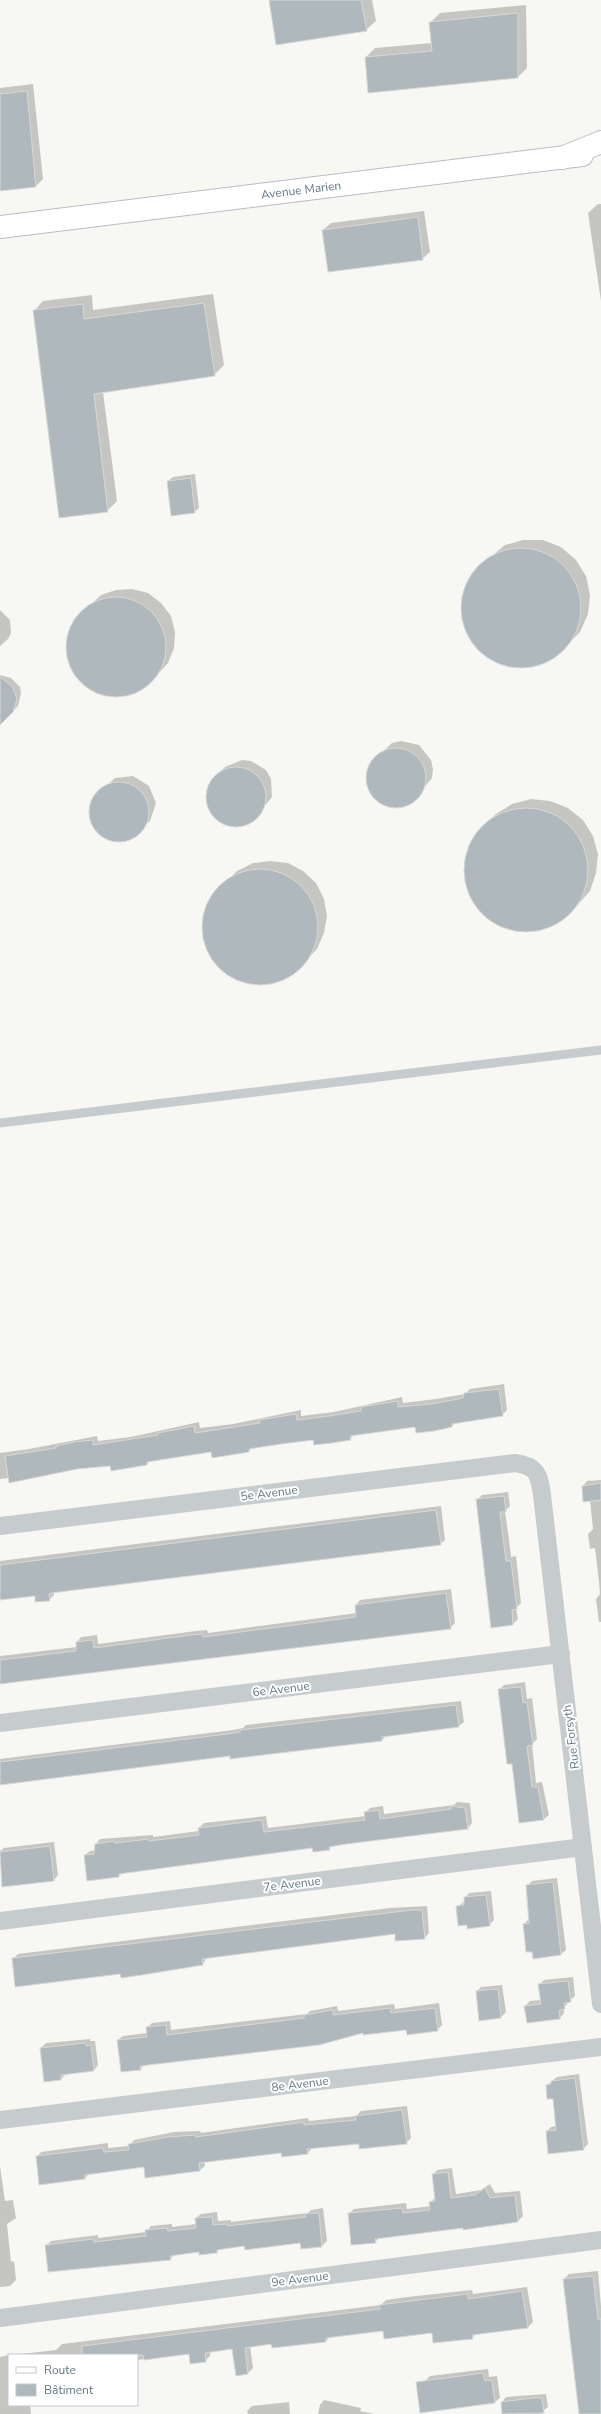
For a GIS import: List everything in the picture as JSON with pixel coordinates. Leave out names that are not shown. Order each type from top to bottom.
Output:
[{"type":"street","points":[[562,158],[601,142]]},
{"type":"street","name":"Avenue Marien","points":[[0,227],[601,153]]},
{"type":"street","name":"5e Avenue","points":[[0,1526],[515,1463],[528,1465],[536,1471]]},
{"type":"street","name":"Rue Forsyth","points":[[536,1471],[540,1482],[561,1654],[601,2004]]},
{"type":"street","name":"6e Avenue","points":[[0,1723],[561,1654]]},
{"type":"street","name":"7e Avenue","points":[[0,1921],[583,1847]]},
{"type":"street","name":"8e Avenue","points":[[0,2120],[601,2047]]},
{"type":"street","name":"9e Avenue","points":[[0,2318],[601,2240]]},
{"type":"lane","points":[[0,1123],[601,1050]]},
{"type":"building","points":[[269,0],[361,0],[367,31],[276,45]]},
{"type":"building","points":[[518,13],[518,78],[368,93],[365,57],[432,51],[429,22]]},
{"type":"building","points":[[27,91],[36,187],[0,191],[0,94]]},
{"type":"building","points":[[418,217],[423,260],[328,272],[322,230]]},
{"type":"building","points":[[204,303],[215,376],[94,394],[108,512],[59,518],[33,310],[83,304],[84,319]]},
{"type":"building","points":[[191,478],[195,513],[171,516],[167,481]]},
{"type":"building","points":[[521,548],[544,553],[554,558],[563,566],[571,575],[576,585],[581,608],[576,631],[571,641],[563,650],[554,658],[544,663],[521,668],[498,663],[488,658],[479,650],[471,641],[466,631],[461,608],[466,585],[471,575],[479,566],[488,558],[498,553]]},
{"type":"building","points":[[116,597],[135,601],[151,612],[162,628],[166,647],[162,666],[151,682],[135,693],[116,697],[97,693],[81,682],[70,666],[66,647],[70,628],[81,612],[97,601]]},
{"type":"building","points":[[0,677],[12,686],[17,699],[13,712],[0,725]]},
{"type":"building","points":[[396,748],[413,753],[421,761],[426,778],[421,795],[413,803],[396,808],[379,803],[371,795],[366,778],[371,761],[379,753]]},
{"type":"building","points":[[236,767],[253,772],[261,780],[266,797],[261,814],[253,822],[236,827],[219,822],[211,814],[206,797],[211,780],[219,772]]},
{"type":"building","points":[[119,782],[136,787],[144,795],[149,812],[144,829],[136,837],[119,842],[102,837],[94,829],[89,812],[94,795],[102,787]]},
{"type":"building","points":[[526,808],[550,812],[561,818],[570,826],[578,835],[584,846],[588,870],[584,894],[578,905],[570,914],[561,922],[550,928],[526,932],[502,928],[491,922],[482,914],[474,905],[468,894],[464,870],[468,846],[474,835],[482,826],[491,818],[502,812]]},
{"type":"building","points":[[260,869],[282,874],[301,886],[313,905],[318,927],[313,949],[301,968],[282,980],[260,985],[238,980],[219,968],[207,949],[202,927],[207,905],[219,886],[238,874]]},
{"type":"building","points":[[499,1389],[503,1416],[452,1424],[452,1427],[434,1431],[416,1433],[415,1427],[350,1436],[351,1440],[332,1443],[314,1445],[313,1440],[281,1444],[249,1449],[249,1452],[212,1458],[211,1452],[147,1462],[147,1465],[111,1471],[110,1466],[77,1469],[9,1483],[5,1456],[56,1448],[56,1446],[74,1442],[93,1440],[93,1445],[158,1435],[158,1433],[194,1426],[195,1433],[260,1423],[259,1420],[296,1414],[297,1420],[361,1411],[361,1407],[398,1401],[398,1407],[431,1404],[463,1398],[464,1393]]},
{"type":"building","points":[[601,1483],[601,1500],[583,1502],[582,1486]]},
{"type":"building","points":[[504,1496],[506,1512],[500,1512],[506,1561],[511,1561],[517,1609],[512,1610],[513,1625],[491,1628],[476,1499]]},
{"type":"building","points":[[436,1510],[441,1545],[51,1593],[49,1594],[50,1601],[35,1602],[35,1596],[0,1600],[0,1565]]},
{"type":"building","points":[[446,1593],[451,1629],[0,1684],[0,1660],[76,1651],[76,1642],[93,1640],[94,1648],[191,1635],[203,1634],[203,1637],[356,1617],[355,1605]]},
{"type":"building","points":[[521,1687],[523,1703],[527,1702],[533,1745],[527,1746],[532,1787],[538,1787],[544,1820],[519,1823],[512,1764],[507,1764],[498,1689]]},
{"type":"building","points":[[456,1705],[459,1727],[382,1737],[382,1741],[230,1759],[230,1756],[0,1785],[0,1762],[227,1734],[240,1732],[240,1730]]},
{"type":"building","points":[[451,1806],[465,1808],[468,1829],[346,1844],[329,1847],[330,1850],[313,1852],[312,1848],[119,1874],[119,1877],[87,1881],[84,1855],[94,1854],[95,1844],[149,1839],[149,1841],[199,1835],[198,1828],[262,1820],[264,1832],[365,1820],[364,1812],[379,1810],[380,1819],[451,1809]]},
{"type":"building","points":[[50,1846],[54,1881],[2,1887],[0,1852]]},
{"type":"building","points":[[553,1882],[561,1955],[533,1959],[532,1952],[526,1952],[523,1924],[529,1923],[526,1885]]},
{"type":"building","points":[[486,1895],[490,1926],[467,1929],[467,1925],[458,1926],[456,1906],[464,1905],[464,1897]]},
{"type":"building","points":[[422,1910],[425,1939],[395,1941],[395,1934],[202,1959],[203,1965],[121,1978],[120,1974],[15,1987],[12,1958]]},
{"type":"building","points":[[568,1981],[571,2002],[564,2003],[565,2009],[559,2010],[560,2019],[527,2023],[524,2006],[541,2004],[538,1984]]},
{"type":"building","points":[[498,1989],[501,2018],[479,2021],[476,1991]]},
{"type":"building","points":[[390,2008],[391,2013],[435,2008],[438,2031],[407,2035],[406,2030],[363,2035],[363,2033],[319,2045],[140,2066],[141,2070],[121,2072],[117,2040],[147,2037],[146,2027],[166,2025],[167,2035],[304,2018],[304,2015],[333,2010],[333,2015]]},
{"type":"building","points":[[85,2043],[86,2046],[91,2045],[94,2071],[61,2075],[61,2080],[44,2082],[40,2048]]},
{"type":"building","points":[[575,2078],[584,2150],[548,2154],[546,2131],[556,2130],[553,2099],[547,2099],[546,2085],[551,2084],[551,2081]]},
{"type":"building","points":[[402,2110],[407,2144],[359,2149],[359,2144],[307,2149],[308,2154],[282,2157],[281,2153],[199,2163],[200,2171],[145,2178],[144,2167],[85,2175],[85,2179],[39,2185],[36,2156],[103,2148],[104,2152],[129,2150],[128,2144],[168,2137],[196,2135],[196,2137],[304,2122],[304,2125],[356,2120],[355,2116]]},
{"type":"building","points":[[448,2172],[451,2198],[475,2195],[485,2188],[490,2198],[515,2195],[518,2222],[463,2230],[463,2228],[375,2239],[376,2243],[351,2245],[348,2213],[402,2208],[403,2213],[430,2210],[429,2202],[435,2201],[432,2174]]},
{"type":"building","points":[[319,2213],[322,2247],[301,2249],[300,2243],[245,2250],[244,2246],[217,2250],[217,2253],[199,2255],[199,2252],[170,2256],[171,2260],[48,2272],[45,2245],[93,2239],[94,2242],[146,2236],[145,2230],[167,2228],[168,2231],[196,2228],[195,2218],[212,2217],[213,2225],[227,2224],[227,2226],[306,2217],[305,2214]]},
{"type":"building","points":[[593,2276],[598,2319],[601,2319],[601,2414],[579,2414],[563,2279]]},
{"type":"building","points":[[522,2291],[528,2328],[472,2335],[473,2339],[433,2343],[432,2333],[384,2339],[383,2331],[326,2338],[326,2342],[272,2348],[271,2344],[245,2348],[248,2374],[236,2376],[232,2349],[205,2353],[206,2362],[190,2364],[189,2354],[144,2360],[143,2355],[138,2354],[82,2354],[82,2346],[380,2309],[379,2305],[468,2294],[468,2299]]},
{"type":"building","points":[[483,2373],[485,2381],[492,2380],[495,2403],[420,2413],[416,2382]]},
{"type":"building","points":[[542,2398],[544,2413],[502,2414],[501,2402]]}]
